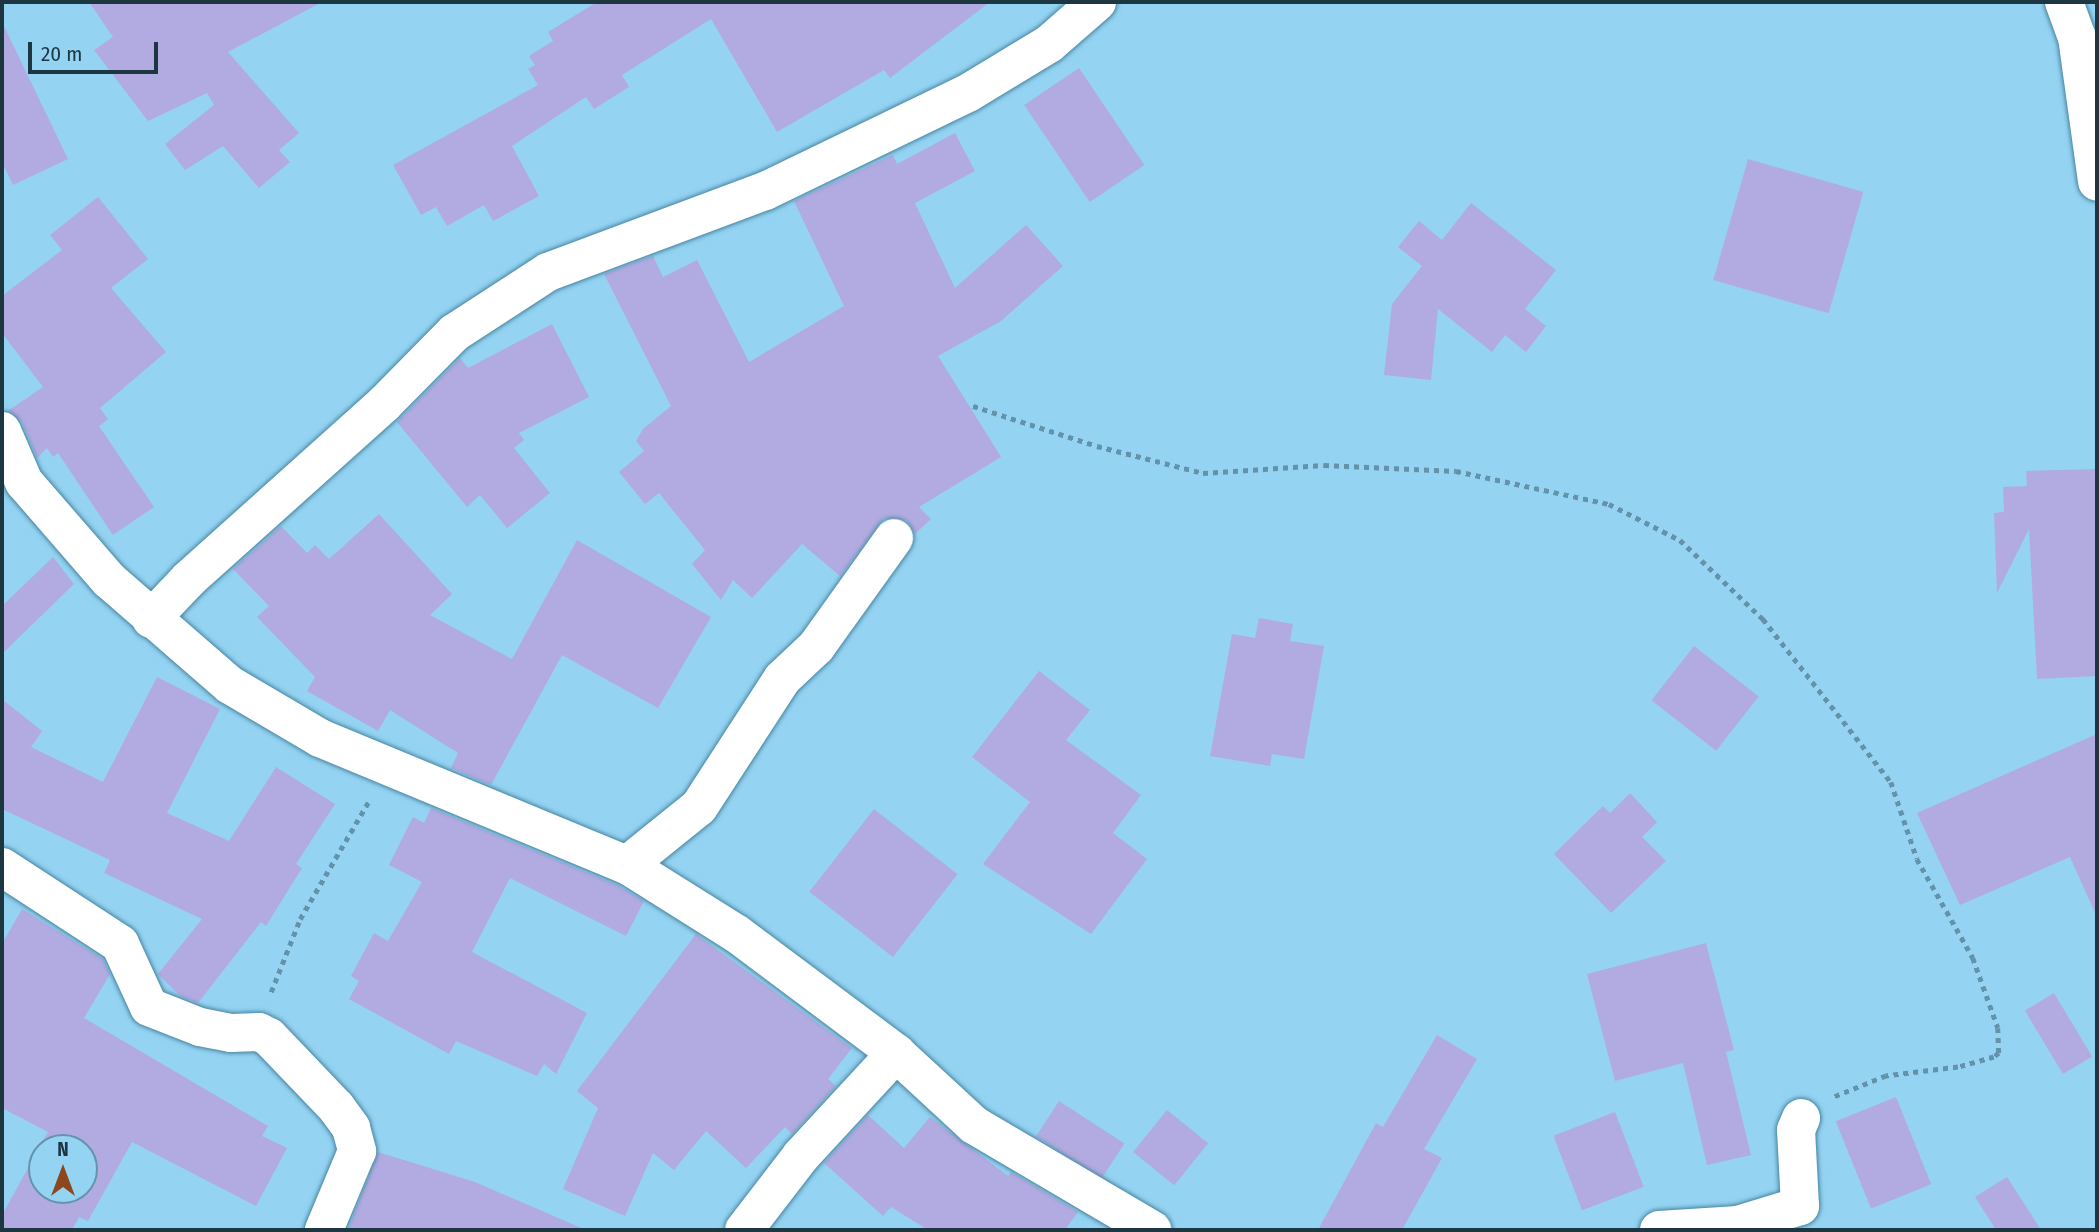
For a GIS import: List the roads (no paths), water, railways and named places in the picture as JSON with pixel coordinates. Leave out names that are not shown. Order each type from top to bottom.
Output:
[{"type":"street","points":[[150,619],[189,579],[384,404],[454,333],[548,272],[765,191],[968,93],[1049,44],[1097,2]]},
{"type":"street","points":[[2064,2],[2077,37],[2097,183]]},
{"type":"street","points":[[2,431],[24,482],[109,580],[150,619],[230,685],[320,738],[391,764],[627,865],[737,934],[896,1053],[974,1125],[1152,1230]]},
{"type":"street","points":[[627,865],[699,807],[782,679],[816,647],[894,538]]},
{"type":"street","points":[[2,867],[120,944],[130,959],[141,995],[161,1014],[231,1033],[258,1032],[336,1107],[354,1135],[357,1151],[324,1230]]},
{"type":"street","points":[[744,1230],[801,1156],[896,1053]]},
{"type":"street","points":[[1659,1230],[1738,1225],[1800,1206],[1796,1130],[1801,1118]]}]
